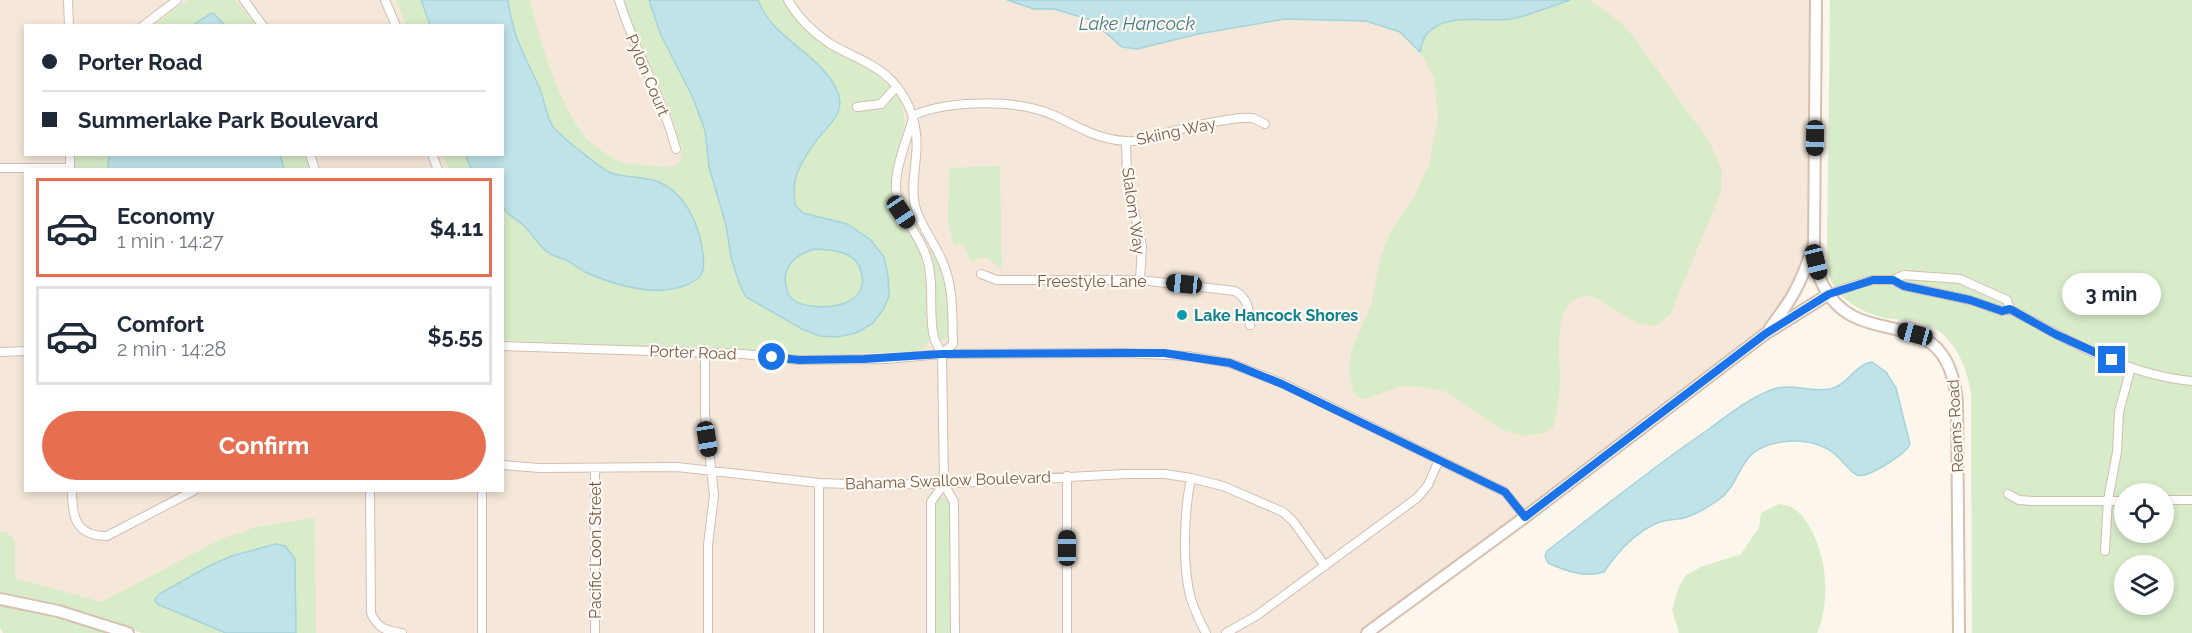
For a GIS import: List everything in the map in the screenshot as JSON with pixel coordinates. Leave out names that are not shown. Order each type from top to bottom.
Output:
[{"type":"main road","points":[[1367,633],[1525,517],[1765,334],[1829,294],[1819,274],[1814,244],[1816,0]]},
{"type":"main road","points":[[1765,334],[1790,302],[1801,282],[1814,244]]},
{"type":"main road","name":"Reams Road","points":[[1829,294],[1844,310],[1866,322],[1925,338],[1944,355],[1951,367],[1957,402],[1959,633]]},
{"type":"main road","points":[[0,599],[58,611],[128,633]]},
{"type":"street","points":[[68,0],[69,24]]},
{"type":"street","points":[[146,24],[177,0]]},
{"type":"street","points":[[244,0],[262,24]]},
{"type":"street","points":[[386,0],[395,24]]},
{"type":"street","name":"Pylon Court","points":[[619,0],[629,32],[661,100],[676,150]]},
{"type":"street","points":[[788,0],[815,32],[830,43],[882,71],[896,87],[914,116],[917,143],[914,196],[922,223],[944,264],[952,300],[953,344],[942,354]]},
{"type":"street","points":[[857,107],[881,104],[896,87]]},
{"type":"street","name":"Skiing Way","points":[[914,116],[961,105],[1025,106],[1053,115],[1092,135],[1126,141],[1143,140],[1203,125],[1246,118],[1265,124]]},
{"type":"street","points":[[914,116],[897,171],[897,199],[901,212],[922,245],[927,259],[932,289],[934,338],[942,354],[944,484],[954,502],[955,633]]},
{"type":"street","name":"Slalom Way","points":[[1126,141],[1127,179],[1142,246],[1140,280]]},
{"type":"street","points":[[0,168],[24,168]]},
{"type":"street","points":[[922,245],[931,240]]},
{"type":"street","name":"Freestyle Lane","points":[[981,274],[997,280],[1140,280],[1235,291],[1245,300],[1250,325]]},
{"type":"street","points":[[1829,294],[1873,280],[1893,280],[1904,274],[1935,276],[1960,279],[1976,285],[2007,300],[2010,309]]},
{"type":"street","points":[[1893,280],[1904,286],[1970,300],[2002,311],[2010,309],[2085,349],[2131,368],[2192,381]]},
{"type":"street","points":[[1970,300],[1976,285]]},
{"type":"street","name":"Porter Road","points":[[504,346],[705,352],[799,360],[886,359],[942,354],[1164,353],[1230,363],[1282,384],[1505,492],[1525,517]]},
{"type":"street","points":[[0,352],[24,351]]},
{"type":"street","points":[[705,352],[705,414],[714,495],[708,545],[708,633]]},
{"type":"street","points":[[2105,551],[2108,500],[2117,452],[2119,412],[2131,368]]},
{"type":"street","points":[[1226,633],[1256,616],[1417,498],[1428,485],[1439,460]]},
{"type":"street","name":"Bahama Swallow Boulevard","points":[[504,465],[540,468],[677,467],[819,483],[876,485],[1165,474],[1223,486],[1282,512],[1293,521],[1325,566]]},
{"type":"street","name":"Pacific Loon Street","points":[[595,468],[595,633]]},
{"type":"street","points":[[1066,476],[1067,633]]},
{"type":"street","points":[[1191,478],[1186,509],[1186,578],[1197,615],[1206,633]]},
{"type":"street","points":[[819,483],[819,633]]},
{"type":"street","points":[[931,633],[931,502],[944,484]]},
{"type":"street","points":[[72,492],[72,508],[77,524],[87,533],[97,536],[107,536],[191,492]]},
{"type":"street","points":[[370,492],[371,613],[376,624],[386,630],[402,633]]},
{"type":"street","points":[[482,492],[482,633]]},
{"type":"street","points":[[2008,494],[2019,500],[2033,501],[2114,500]]},
{"type":"street","points":[[2174,500],[2192,500]]},
{"type":"shaded area","points":[[0,0],[1007,0],[1034,9],[1054,9],[1091,20],[1122,47],[1137,49],[1198,34],[1285,19],[1366,21],[1400,32],[1419,52],[1486,21],[1512,19],[1570,0],[1816,0],[1814,244],[1801,282],[1765,334],[1367,633],[144,633],[39,596],[0,596]]},
{"type":"green space","points":[[188,0],[235,0],[255,24],[155,24]]},
{"type":"green space","points":[[396,0],[530,0],[556,83],[582,134],[618,161],[672,167],[678,163],[682,148],[666,100],[635,35],[624,0],[784,0],[795,18],[806,29],[874,71],[892,89],[900,102],[904,114],[904,125],[893,171],[893,197],[924,261],[930,327],[929,341],[924,349],[910,352],[792,355],[712,348],[610,346],[504,340],[504,168],[448,168],[442,156],[504,156],[504,24],[406,24]]},
{"type":"green space","points":[[1570,0],[1589,0],[1622,23],[1709,141],[1722,170],[1721,192],[1670,315],[1656,326],[1638,324],[1594,297],[1580,297],[1570,303],[1564,314],[1559,342],[1560,382],[1556,416],[1553,427],[1543,433],[1527,436],[1502,430],[1447,392],[1424,387],[1403,386],[1365,399],[1359,398],[1354,393],[1349,375],[1351,351],[1371,305],[1381,257],[1390,232],[1414,197],[1429,165],[1438,117],[1434,78],[1420,52],[1426,35],[1434,28],[1455,20],[1512,19]]},
{"type":"green space","points":[[1830,0],[2192,0],[2192,633],[1972,633],[1971,394],[1961,359],[1948,340],[1929,325],[1917,321],[1877,316],[1848,301],[1836,290],[1829,273],[1827,255]]},
{"type":"green space","points":[[74,156],[304,156],[310,168],[74,168]]},
{"type":"green space","points":[[1000,166],[1002,271],[988,258],[980,258],[971,263],[963,243],[954,245],[948,223],[949,168]]},
{"type":"green space","points":[[931,248],[942,267],[948,290],[949,336],[943,341],[937,335],[936,292],[928,252]]},
{"type":"green space","points":[[939,497],[946,497],[950,504],[951,633],[934,633],[934,501]]},
{"type":"green space","points":[[1779,504],[1790,506],[1807,522],[1822,559],[1825,595],[1823,615],[1817,633],[1679,633],[1672,610],[1679,586],[1686,575],[1701,567],[1741,554],[1759,527],[1761,513]]},
{"type":"green space","points":[[315,518],[316,633],[142,633],[70,609],[0,592],[0,532],[6,532],[15,541],[15,578],[102,602],[221,539],[256,527]]},
{"type":"green space","points":[[0,599],[128,633],[3,633],[0,628]]},
{"type":"water","points":[[421,0],[508,0],[516,36],[540,89],[554,128],[599,166],[611,173],[656,181],[666,186],[683,201],[694,221],[701,243],[704,261],[700,277],[685,286],[672,289],[642,289],[613,283],[587,273],[547,252],[504,208],[504,168],[471,168],[466,156],[504,156],[504,24],[430,24]]},
{"type":"water","points":[[649,0],[758,0],[774,26],[820,66],[829,77],[837,90],[840,105],[835,118],[811,147],[797,173],[794,191],[795,205],[803,213],[847,224],[871,240],[884,257],[889,296],[883,310],[872,324],[856,333],[837,337],[820,336],[802,329],[746,297],[731,257],[726,225],[709,167],[705,131],[693,98],[660,33]],"holes":[[[815,249],[843,253],[858,263],[862,282],[860,291],[855,297],[839,305],[820,307],[801,304],[790,296],[785,277],[790,264],[800,255]]]},
{"type":"water","name":"Lake Hancock","points":[[1007,0],[1570,0],[1512,19],[1466,19],[1444,23],[1426,35],[1420,52],[1400,32],[1366,21],[1285,19],[1198,34],[1137,49],[1122,47],[1091,20],[1054,9],[1034,9]]},
{"type":"water","points":[[213,13],[224,24],[195,24]]},
{"type":"water","points":[[109,156],[280,156],[284,168],[108,168]]},
{"type":"water","points":[[1872,362],[1886,372],[1896,388],[1910,444],[1886,465],[1869,473],[1857,475],[1828,449],[1813,443],[1789,441],[1766,446],[1755,451],[1748,458],[1733,484],[1717,501],[1693,515],[1660,522],[1641,532],[1621,550],[1604,572],[1583,574],[1548,563],[1545,556],[1547,551],[1647,473],[1746,403],[1778,388],[1830,389]]},
{"type":"water","points":[[275,544],[285,546],[295,559],[296,633],[226,633],[157,604],[155,600],[159,594],[211,565],[232,556]]},
{"type":"place","name":"Lake Hancock Shores","points":[[1182,315]]},
{"type":"route","points":[[772,357],[799,360],[886,359],[942,354],[1164,353],[1230,363],[1282,384],[1505,492],[1525,517],[1765,334],[1829,294],[1873,280],[1893,280],[1904,286],[1970,300],[2002,311],[2010,309],[2055,334],[2112,360]]}]
